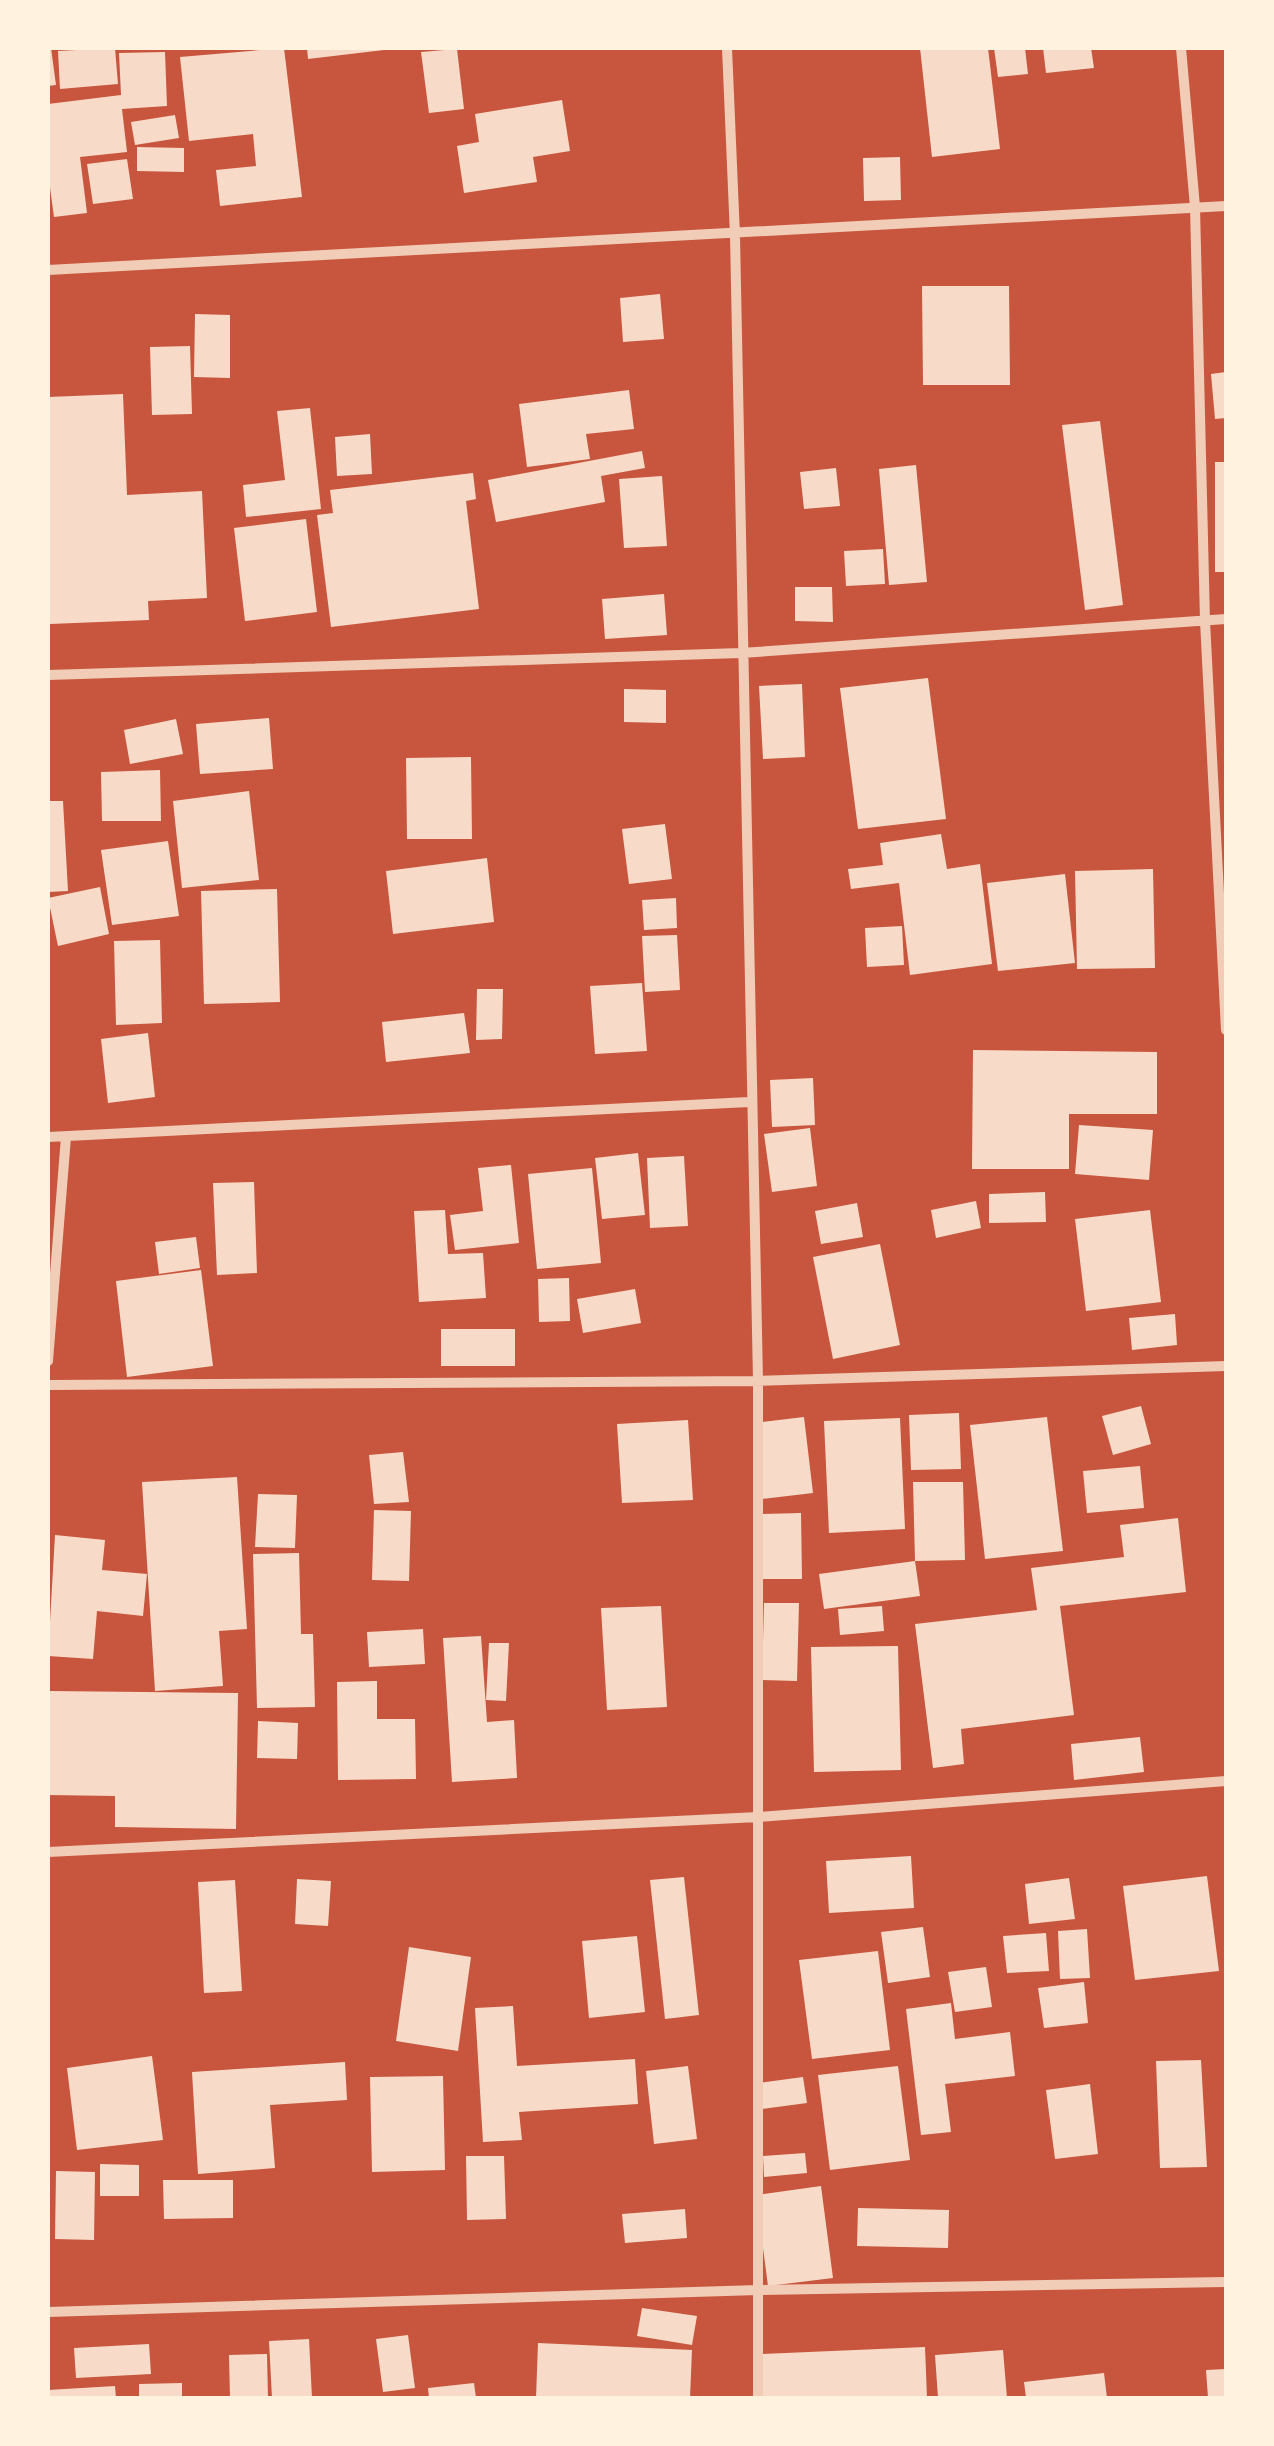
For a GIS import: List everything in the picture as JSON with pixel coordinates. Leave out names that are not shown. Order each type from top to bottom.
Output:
[{"type":"street","points":[[727,48],[735,236],[749,1102],[758,1381],[758,2398]]},
{"type":"street","points":[[1181,48],[1195,208],[1205,621],[1221,862],[1226,1030]]},
{"type":"street","points":[[48,270],[735,236],[1226,206]]},
{"type":"street","points":[[48,675],[741,653],[1226,619]]},
{"type":"street","points":[[48,1137],[749,1102]]},
{"type":"street","points":[[48,1361],[66,1137]]},
{"type":"street","points":[[48,1385],[758,1381],[1226,1366]]},
{"type":"street","points":[[48,1852],[758,1817],[1226,1781]]},
{"type":"street","points":[[48,2312],[758,2290],[1226,2282]]},
{"type":"building","points":[[48,48],[56,85],[48,86]]},
{"type":"building","points":[[115,48],[118,84],[60,89],[58,51]]},
{"type":"building","points":[[284,48],[302,197],[220,206],[216,170],[256,166],[253,134],[189,141],[180,57]]},
{"type":"building","points":[[307,48],[384,48],[384,50],[308,59]]},
{"type":"building","points":[[920,48],[988,48],[1000,149],[932,157]]},
{"type":"building","points":[[994,48],[1025,48],[1028,74],[998,77]]},
{"type":"building","points":[[1043,48],[1091,48],[1094,68],[1046,73]]},
{"type":"building","points":[[457,49],[464,109],[429,113],[421,52]]},
{"type":"building","points":[[165,52],[167,106],[122,109],[127,152],[80,157],[87,213],[54,217],[48,173],[48,104],[121,95],[119,53]]},
{"type":"building","points":[[562,100],[570,151],[533,157],[537,182],[464,193],[457,146],[479,142],[475,114]]},
{"type":"building","points":[[175,115],[179,138],[135,145],[131,122]]},
{"type":"building","points":[[137,147],[184,148],[184,172],[137,171]]},
{"type":"building","points":[[900,157],[901,200],[864,201],[863,158]]},
{"type":"building","points":[[127,159],[133,199],[93,204],[87,164]]},
{"type":"building","points":[[922,286],[1009,286],[1010,385],[923,385]]},
{"type":"building","points":[[660,294],[664,339],[623,342],[620,298]]},
{"type":"building","points":[[195,314],[230,315],[230,378],[194,377]]},
{"type":"building","points":[[190,346],[192,414],[152,415],[150,347]]},
{"type":"building","points":[[1226,372],[1226,418],[1215,419],[1211,374]]},
{"type":"building","points":[[629,390],[634,429],[586,434],[590,459],[527,467],[519,404]]},
{"type":"building","points":[[123,394],[127,495],[202,491],[207,598],[148,601],[149,620],[50,624],[48,397]]},
{"type":"building","points":[[310,408],[321,509],[246,517],[243,485],[285,480],[277,411]]},
{"type":"building","points":[[1100,421],[1123,605],[1085,610],[1062,425]]},
{"type":"building","points":[[370,434],[372,474],[337,476],[335,437]]},
{"type":"building","points":[[642,451],[645,468],[601,476],[605,502],[496,522],[488,480]]},
{"type":"building","points":[[1215,462],[1226,462],[1226,572],[1215,572]]},
{"type":"building","points":[[916,465],[927,582],[889,585],[879,469]]},
{"type":"building","points":[[836,468],[840,506],[804,509],[800,472]]},
{"type":"building","points":[[473,473],[476,499],[466,501],[479,609],[331,627],[317,515],[333,513],[330,490]]},
{"type":"building","points":[[662,476],[667,546],[624,548],[619,479]]},
{"type":"building","points":[[306,519],[317,612],[245,621],[234,528]]},
{"type":"building","points":[[883,549],[885,584],[846,586],[844,551]]},
{"type":"building","points":[[795,587],[832,587],[833,622],[795,621]]},
{"type":"building","points":[[664,594],[667,635],[605,639],[602,599]]},
{"type":"building","points":[[928,678],[946,819],[858,829],[840,688]]},
{"type":"building","points":[[802,684],[805,757],[763,759],[759,686]]},
{"type":"building","points":[[624,689],[666,690],[666,723],[624,722]]},
{"type":"building","points":[[269,718],[273,769],[200,774],[196,724]]},
{"type":"building","points":[[176,719],[183,754],[130,764],[124,730]]},
{"type":"building","points":[[471,757],[472,839],[407,839],[406,758]]},
{"type":"building","points":[[160,770],[161,821],[102,821],[101,772]]},
{"type":"building","points":[[249,791],[259,880],[182,888],[173,801]]},
{"type":"building","points":[[48,801],[63,801],[68,891],[48,892]]},
{"type":"building","points":[[665,824],[672,879],[629,884],[622,829]]},
{"type":"building","points":[[941,834],[947,869],[980,864],[992,964],[910,975],[899,883],[851,889],[848,869],[883,865],[880,843]]},
{"type":"building","points":[[168,841],[179,916],[112,925],[101,850]]},
{"type":"building","points":[[487,858],[494,922],[393,934],[386,871]]},
{"type":"building","points":[[1153,869],[1155,968],[1077,969],[1075,871]]},
{"type":"building","points":[[1065,874],[1075,963],[998,971],[987,883]]},
{"type":"building","points":[[100,887],[109,934],[58,946],[48,898]]},
{"type":"building","points":[[277,889],[280,1002],[204,1004],[201,891]]},
{"type":"building","points":[[676,898],[677,928],[644,930],[642,900]]},
{"type":"building","points":[[902,926],[904,965],[867,967],[865,928]]},
{"type":"building","points":[[677,935],[680,990],[645,992],[642,936]]},
{"type":"building","points":[[160,940],[162,1023],[116,1025],[114,941]]},
{"type":"building","points":[[642,983],[647,1051],[595,1054],[590,986]]},
{"type":"building","points":[[477,989],[503,989],[502,1039],[476,1040]]},
{"type":"building","points":[[464,1013],[470,1053],[386,1062],[382,1022]]},
{"type":"building","points":[[148,1033],[155,1097],[108,1103],[101,1039]]},
{"type":"building","points":[[973,1050],[1157,1052],[1157,1114],[1069,1114],[1069,1169],[972,1169]]},
{"type":"building","points":[[813,1078],[815,1125],[772,1127],[770,1080]]},
{"type":"building","points":[[1079,1125],[1153,1130],[1149,1180],[1075,1174]]},
{"type":"building","points":[[810,1128],[817,1186],[772,1192],[764,1134]]},
{"type":"building","points":[[638,1153],[645,1215],[602,1219],[595,1158]]},
{"type":"building","points":[[684,1156],[688,1226],[650,1228],[647,1158]]},
{"type":"building","points":[[511,1165],[519,1243],[455,1250],[450,1215],[483,1211],[478,1168]]},
{"type":"building","points":[[592,1168],[601,1263],[537,1269],[528,1174]]},
{"type":"building","points":[[254,1182],[257,1273],[217,1275],[213,1183]]},
{"type":"building","points":[[1045,1192],[1046,1222],[989,1223],[989,1194]]},
{"type":"building","points":[[976,1201],[981,1228],[936,1238],[931,1210]]},
{"type":"building","points":[[857,1203],[863,1237],[821,1244],[815,1211]]},
{"type":"building","points":[[445,1210],[448,1254],[483,1253],[486,1298],[419,1302],[414,1211]]},
{"type":"building","points":[[1150,1210],[1161,1302],[1086,1311],[1075,1219]]},
{"type":"building","points":[[196,1237],[200,1268],[159,1274],[155,1242]]},
{"type":"building","points":[[880,1244],[900,1345],[833,1359],[813,1257]]},
{"type":"building","points":[[201,1270],[213,1366],[127,1377],[116,1281]]},
{"type":"building","points":[[569,1278],[570,1321],[539,1322],[538,1279]]},
{"type":"building","points":[[635,1289],[641,1323],[583,1333],[577,1299]]},
{"type":"building","points":[[1175,1314],[1177,1345],[1132,1350],[1129,1318]]},
{"type":"building","points":[[441,1329],[515,1329],[515,1366],[441,1366]]},
{"type":"building","points":[[1141,1406],[1151,1444],[1113,1455],[1102,1416]]},
{"type":"building","points":[[959,1413],[961,1469],[911,1470],[909,1415]]},
{"type":"building","points":[[804,1417],[813,1493],[761,1499],[753,1423]]},
{"type":"building","points":[[1047,1417],[1063,1551],[985,1559],[970,1425]]},
{"type":"building","points":[[900,1418],[905,1529],[829,1533],[824,1421]]},
{"type":"building","points":[[688,1420],[693,1500],[622,1503],[617,1424]]},
{"type":"building","points":[[403,1452],[409,1502],[374,1504],[369,1455]]},
{"type":"building","points":[[1140,1466],[1144,1508],[1087,1513],[1083,1471]]},
{"type":"building","points":[[237,1477],[247,1629],[219,1631],[223,1686],[155,1691],[142,1482]]},
{"type":"building","points":[[913,1482],[963,1482],[965,1560],[915,1561]]},
{"type":"building","points":[[258,1494],[297,1495],[295,1548],[255,1547]]},
{"type":"building","points":[[374,1510],[411,1511],[409,1581],[372,1580]]},
{"type":"building","points":[[801,1513],[802,1579],[758,1579],[757,1514]]},
{"type":"building","points":[[1178,1518],[1186,1592],[1060,1606],[1074,1715],[961,1729],[964,1764],[933,1768],[915,1624],[1037,1610],[1031,1568],[1124,1557],[1120,1525]]},
{"type":"building","points":[[55,1535],[105,1540],[102,1570],[147,1574],[143,1616],[97,1611],[93,1659],[48,1656]]},
{"type":"building","points":[[299,1553],[301,1634],[313,1634],[315,1707],[257,1708],[253,1554]]},
{"type":"building","points":[[915,1561],[920,1596],[824,1609],[819,1574]]},
{"type":"building","points":[[764,1603],[799,1603],[797,1681],[762,1680]]},
{"type":"building","points":[[661,1606],[667,1707],[607,1710],[601,1608]]},
{"type":"building","points":[[882,1606],[884,1631],[840,1635],[838,1609]]},
{"type":"building","points":[[423,1629],[425,1664],[369,1667],[367,1632]]},
{"type":"building","points":[[481,1636],[487,1722],[514,1720],[517,1778],[452,1782],[443,1638]]},
{"type":"building","points":[[489,1643],[509,1643],[506,1701],[486,1700]]},
{"type":"building","points":[[898,1646],[901,1770],[814,1772],[811,1647]]},
{"type":"building","points":[[377,1681],[377,1719],[415,1719],[416,1779],[338,1780],[337,1682]]},
{"type":"building","points":[[48,1691],[238,1693],[236,1829],[115,1827],[115,1796],[48,1795]]},
{"type":"building","points":[[258,1721],[298,1723],[297,1759],[257,1758]]},
{"type":"building","points":[[1140,1737],[1144,1772],[1074,1780],[1071,1744]]},
{"type":"building","points":[[911,1856],[914,1908],[829,1913],[826,1861]]},
{"type":"building","points":[[1207,1876],[1219,1971],[1135,1980],[1123,1886]]},
{"type":"building","points":[[684,1877],[699,2015],[665,2019],[650,1880]]},
{"type":"building","points":[[1069,1878],[1075,1919],[1029,1924],[1025,1884]]},
{"type":"building","points":[[297,1879],[331,1881],[328,1926],[295,1924]]},
{"type":"building","points":[[235,1880],[242,1991],[204,1993],[198,1882]]},
{"type":"building","points":[[923,1927],[930,1977],[888,1983],[881,1932]]},
{"type":"building","points":[[1087,1929],[1090,1978],[1060,1979],[1058,1931]]},
{"type":"building","points":[[1046,1933],[1049,1971],[1007,1973],[1003,1936]]},
{"type":"building","points":[[637,1936],[645,2012],[589,2018],[582,1941]]},
{"type":"building","points":[[409,1947],[471,1957],[458,2051],[396,2041]]},
{"type":"building","points":[[878,1951],[890,2050],[812,2059],[799,1960]]},
{"type":"building","points":[[986,1967],[992,2007],[955,2012],[948,1972]]},
{"type":"building","points":[[1084,1982],[1088,2023],[1044,2028],[1038,1988]]},
{"type":"building","points":[[951,2003],[955,2039],[1010,2032],[1015,2076],[945,2084],[951,2132],[921,2135],[906,2009]]},
{"type":"building","points":[[513,2006],[517,2066],[635,2059],[638,2104],[519,2112],[522,2140],[483,2142],[475,2008]]},
{"type":"building","points":[[152,2056],[163,2140],[77,2150],[67,2068]]},
{"type":"building","points":[[1201,2060],[1207,2167],[1160,2168],[1156,2061]]},
{"type":"building","points":[[345,2062],[347,2100],[270,2105],[275,2168],[198,2174],[192,2072]]},
{"type":"building","points":[[688,2066],[697,2139],[654,2144],[646,2071]]},
{"type":"building","points":[[898,2066],[910,2160],[830,2170],[818,2075]]},
{"type":"building","points":[[443,2076],[445,2170],[372,2172],[370,2077]]},
{"type":"building","points":[[803,2077],[807,2103],[762,2109],[759,2083]]},
{"type":"building","points":[[1090,2084],[1098,2154],[1055,2159],[1046,2090]]},
{"type":"building","points":[[805,2153],[807,2173],[764,2177],[763,2156]]},
{"type":"building","points":[[466,2156],[504,2156],[506,2219],[467,2220]]},
{"type":"building","points":[[100,2164],[139,2165],[139,2196],[100,2196]]},
{"type":"building","points":[[56,2171],[95,2172],[94,2240],[55,2239]]},
{"type":"building","points":[[163,2180],[233,2180],[233,2218],[164,2219]]},
{"type":"building","points":[[821,2186],[833,2278],[768,2286],[756,2195]]},
{"type":"building","points":[[858,2208],[949,2210],[948,2248],[857,2246]]},
{"type":"building","points":[[685,2209],[687,2238],[625,2243],[622,2214]]},
{"type":"building","points":[[642,2308],[697,2316],[692,2345],[637,2336]]},
{"type":"building","points":[[408,2335],[415,2388],[383,2392],[376,2339]]},
{"type":"building","points":[[309,2339],[312,2398],[272,2398],[269,2341]]},
{"type":"building","points":[[538,2343],[692,2350],[690,2398],[536,2398]]},
{"type":"building","points":[[149,2344],[151,2374],[76,2378],[74,2348]]},
{"type":"building","points":[[925,2347],[927,2398],[763,2398],[760,2354]]},
{"type":"building","points":[[1003,2350],[1007,2398],[938,2398],[935,2355]]},
{"type":"building","points":[[267,2354],[268,2398],[230,2398],[229,2355]]},
{"type":"building","points":[[1226,2369],[1226,2398],[1208,2398],[1206,2370]]},
{"type":"building","points":[[1104,2373],[1107,2398],[1026,2398],[1024,2382]]},
{"type":"building","points":[[182,2383],[182,2398],[139,2398],[139,2384]]},
{"type":"building","points":[[474,2383],[476,2398],[429,2398],[428,2388]]},
{"type":"building","points":[[115,2386],[116,2398],[48,2398],[48,2390]]}]
